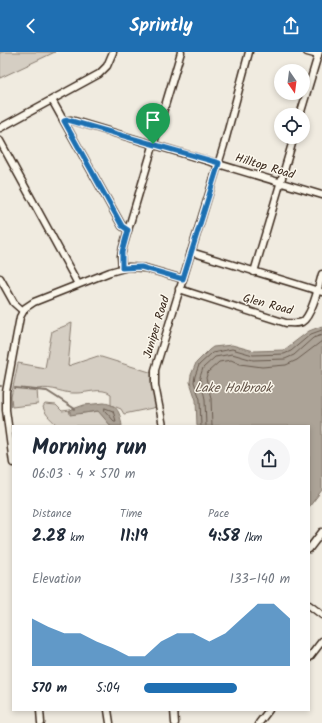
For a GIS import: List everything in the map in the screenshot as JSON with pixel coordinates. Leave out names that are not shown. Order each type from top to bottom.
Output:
[{"type":"street","points":[[0,128],[102,71],[113,52]]},
{"type":"street","points":[[122,268],[122,252],[128,230],[181,52]]},
{"type":"street","name":"Juniper Road","points":[[163,425],[154,378],[179,289],[219,163],[249,52]]},
{"type":"street","points":[[302,108],[320,53],[307,52]]},
{"type":"street","points":[[52,100],[122,226],[128,230]]},
{"type":"street","name":"Hilltop Road","points":[[64,121],[71,120],[322,195]]},
{"type":"street","points":[[0,141],[78,284]]},
{"type":"street","points":[[254,272],[292,144]]},
{"type":"street","points":[[191,252],[320,291]]},
{"type":"street","points":[[12,455],[6,410],[6,392],[23,311],[30,304],[122,268],[141,267],[183,279]]},
{"type":"street","name":"Glen Road","points":[[179,289],[286,323],[293,323],[301,322],[306,319],[320,291],[322,274]]},
{"type":"street","points":[[0,278],[14,303],[23,311]]},
{"type":"street","points":[[310,549],[322,532]]},
{"type":"street","points":[[310,606],[322,615]]},
{"type":"street","points":[[310,657],[322,641]]},
{"type":"street","points":[[40,711],[41,723]]},
{"type":"street","points":[[108,711],[110,723]]},
{"type":"street","points":[[174,711],[175,723]]},
{"type":"street","points":[[259,723],[268,711]]},
{"type":"shaded area","points":[[0,52],[55,52],[0,78]]},
{"type":"shaded area","points":[[72,323],[68,366],[98,356],[153,373],[151,379],[157,407],[124,414],[121,409],[111,405],[111,394],[107,392],[99,391],[72,393],[43,388],[37,389],[38,404],[12,407],[11,397],[18,363],[45,368],[52,331]]},
{"type":"shaded area","points":[[45,404],[56,405],[62,411],[70,410],[69,412],[83,413],[99,411],[110,425],[57,425],[49,418],[43,407]]},
{"type":"water","name":"Lake Holbrook","points":[[322,326],[322,490],[310,506],[310,425],[197,425],[196,400],[190,382],[196,363],[213,347],[232,345],[254,351],[284,350],[309,331]]},
{"type":"water","points":[[109,404],[118,410],[122,425],[110,425],[98,411],[70,415],[70,410],[84,405]]},
{"type":"waterway","points":[[15,388],[47,391],[75,409]]},
{"type":"route","points":[[71,120],[153,144],[219,163],[203,210],[183,279],[141,267],[132,266],[122,268],[122,252],[128,230],[122,226],[64,121],[71,120]]}]
